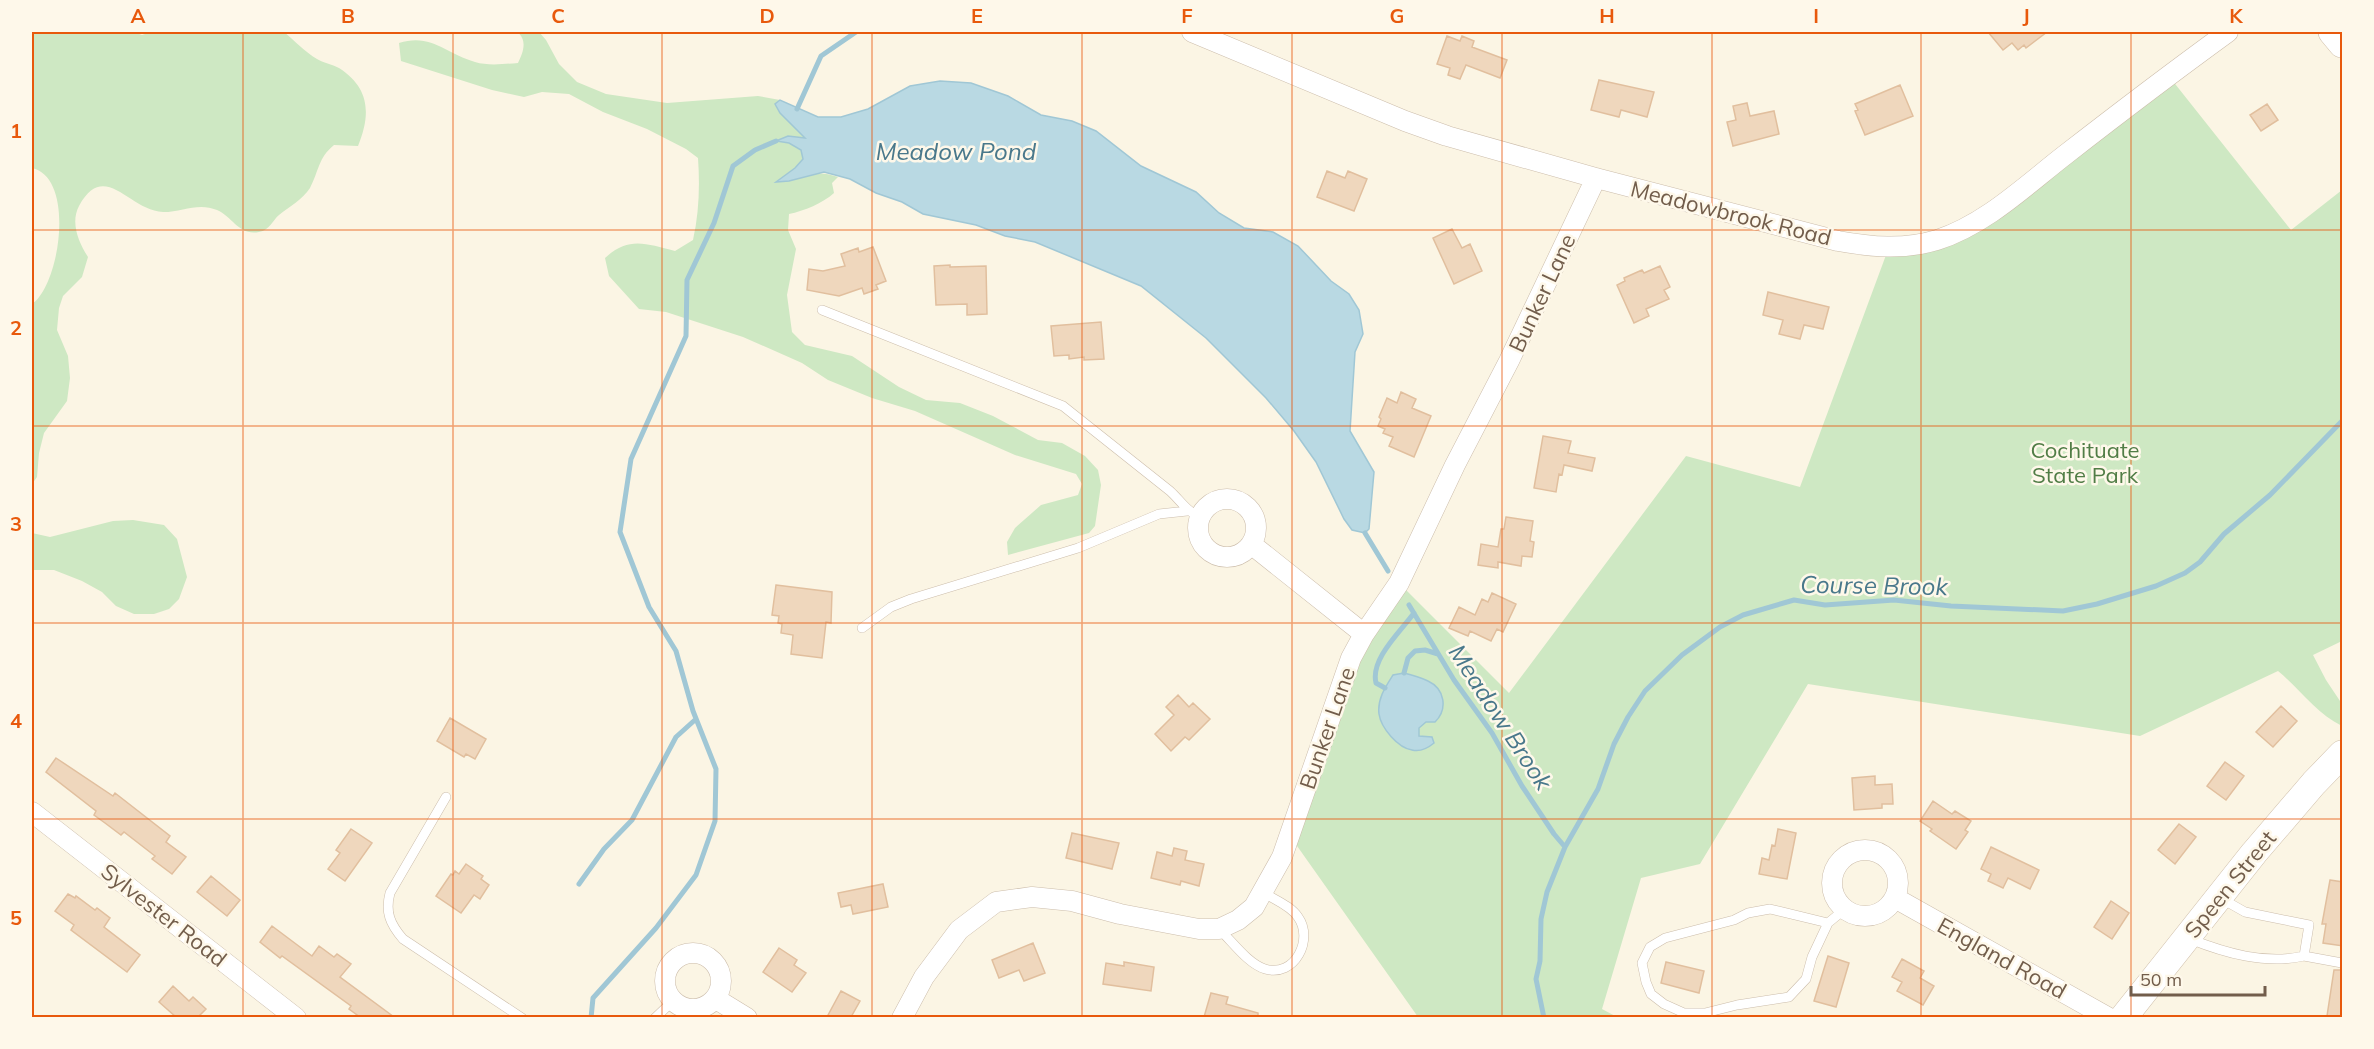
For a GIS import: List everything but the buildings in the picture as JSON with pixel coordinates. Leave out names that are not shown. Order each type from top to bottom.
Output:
[{"type":"street","name":"Meadowbrook Road","points":[[1192,32],[1405,121],[1487,148],[1864,246],[1913,246],[1944,237],[1981,219],[2168,75],[2228,32]]},
{"type":"street","points":[[2332,32],[2343,44]]},
{"type":"street","name":"Bunker Lane","points":[[1219,929],[1238,920],[1254,907],[1264,893],[1282,857],[1341,682],[1364,634],[1399,583],[1455,465],[1509,361],[1596,178]]},
{"type":"street","points":[[1226,499],[1242,503],[1252,513],[1256,523],[1254,538],[1244,552],[1236,556],[1226,558],[1213,553],[1200,541],[1193,514],[1215,502],[1226,499]]},
{"type":"street","points":[[1251,544],[1364,634]]},
{"type":"street","name":"Speen Street","points":[[2123,1017],[2286,814],[2343,754]]},
{"type":"street","name":"Sylvester Road","points":[[32,812],[296,1017]]},
{"type":"street","points":[[1873,851],[1890,861],[1898,878],[1895,898],[1890,906],[1873,916],[1853,914],[1845,909],[1833,893],[1832,883],[1838,865],[1853,852],[1873,851]]},
{"type":"street","points":[[902,1017],[924,977],[959,930],[996,902],[1032,897],[1072,901],[1120,914],[1187,927],[1219,929]]},
{"type":"street","name":"England Road","points":[[1895,898],[2109,1017]]},
{"type":"street","points":[[693,953],[709,958],[716,964],[721,981],[716,999],[699,1009],[681,1007],[673,1001],[665,985],[667,972],[677,958],[693,953]]},
{"type":"street","points":[[716,999],[747,1017]]},
{"type":"lane","points":[[822,310],[1063,406],[1170,491],[1193,514]]},
{"type":"lane","points":[[862,628],[891,607],[911,599],[1078,548],[1160,514],[1193,514]]},
{"type":"lane","points":[[446,797],[390,893],[387,906],[389,918],[394,929],[403,939],[522,1017]]},
{"type":"lane","points":[[1219,929],[1256,964],[1266,969],[1277,970],[1291,964],[1301,954],[1305,942],[1300,919],[1293,911],[1264,893]]},
{"type":"lane","points":[[2219,897],[2245,912],[2309,925],[2304,956]]},
{"type":"lane","points":[[1828,923],[1770,909],[1748,913],[1734,920],[1665,938],[1650,947],[1642,963],[1646,982],[1651,994],[1664,1004],[1684,1013],[1705,1013],[1737,1005],[1789,997],[1806,979],[1812,957],[1828,923],[1845,909]]},
{"type":"lane","points":[[2187,938],[2216,949],[2262,959],[2287,960],[2304,956],[2343,963]]},
{"type":"lane","points":[[655,1017],[673,1001]]},
{"type":"green space","points":[[32,32],[134,32],[142,35],[151,32],[284,32],[304,50],[319,60],[339,68],[349,76],[362,93],[366,113],[358,146],[334,145],[322,160],[307,192],[263,231],[252,232],[241,229],[223,213],[210,208],[197,207],[163,212],[151,210],[108,187],[98,187],[89,193],[79,206],[75,219],[79,239],[88,257],[82,277],[63,296],[59,308],[57,330],[68,356],[70,378],[67,401],[44,433],[37,477],[32,484],[32,304],[42,293],[50,276],[59,233],[59,210],[54,191],[46,176],[32,168]]},
{"type":"green space","points":[[517,32],[539,32],[559,64],[577,82],[606,94],[667,103],[758,96],[780,100],[775,104],[806,138],[777,141],[789,143],[801,150],[803,159],[778,181],[820,173],[838,177],[832,183],[834,193],[830,197],[801,211],[789,214],[788,230],[796,249],[787,295],[792,332],[805,345],[852,356],[899,387],[926,400],[960,403],[993,416],[1038,440],[1062,443],[1085,456],[1098,470],[1101,485],[1095,526],[1089,533],[1008,555],[1007,542],[1015,528],[1041,505],[1078,495],[1082,484],[1076,474],[1015,455],[915,411],[872,398],[828,380],[802,363],[743,337],[666,312],[639,309],[609,276],[605,258],[630,244],[646,244],[675,251],[693,240],[697,220],[698,158],[686,149],[647,129],[603,112],[569,94],[542,92],[524,97],[492,90],[401,61],[399,43],[421,41],[480,63],[518,63],[523,51],[523,43]]},
{"type":"green space","name":"Cochituate State Park","points":[[2168,75],[2291,230],[2342,190],[2342,641],[2313,655],[2342,704],[2342,726],[2317,708],[2278,671],[2140,736],[1808,684],[1700,864],[1641,878],[1602,1009],[1617,1017],[1418,1017],[1290,836],[1341,682],[1399,583],[1509,693],[1686,456],[1800,487],[1889,247],[1936,240]]},
{"type":"green space","points":[[133,520],[164,525],[177,539],[187,577],[179,599],[169,609],[154,614],[134,614],[116,606],[102,592],[82,581],[54,570],[32,570],[32,533],[50,537],[113,521]]},
{"type":"water","name":"Meadow Pond","points":[[940,81],[971,83],[1008,96],[1041,115],[1072,121],[1096,131],[1141,166],[1196,192],[1219,213],[1244,228],[1273,232],[1298,246],[1331,281],[1349,294],[1359,310],[1363,334],[1355,352],[1350,431],[1374,472],[1369,529],[1365,533],[1352,530],[1344,519],[1316,462],[1266,398],[1206,338],[1141,286],[1035,242],[1005,236],[976,225],[923,214],[850,179],[824,172],[776,182],[803,159],[801,150],[789,143],[776,141],[788,136],[805,138],[780,113],[775,104],[780,100],[818,117],[841,117],[868,109],[910,86]]},
{"type":"water","points":[[1404,673],[1422,678],[1434,685],[1443,700],[1442,711],[1435,722],[1426,722],[1419,728],[1419,736],[1432,737],[1434,743],[1421,750],[1401,746],[1380,719],[1381,698],[1388,684],[1393,675]]},
{"type":"waterway","name":"Meadow Brook","points":[[797,109],[821,56],[856,32]]},
{"type":"waterway","points":[[591,1018],[593,998],[656,928],[696,875],[715,821],[716,769],[693,711],[676,651],[649,607],[620,532],[631,459],[686,336],[687,280],[714,223],[733,166],[755,150],[776,141]]},
{"type":"waterway","name":"Course Brook","points":[[1544,1018],[1536,979],[1540,961],[1541,919],[1547,892],[1565,847],[1598,789],[1614,744],[1628,717],[1645,691],[1682,655],[1720,627],[1743,615],[1794,600],[1825,605],[1894,600],[1951,606],[2063,611],[2097,604],[2156,586],[2185,573],[2200,562],[2224,534],[2270,495],[2342,421]]},
{"type":"waterway","name":"Meadow Brook","points":[[1365,533],[1388,571]]},
{"type":"waterway","name":"Meadow Brook","points":[[1409,605],[1454,680],[1492,733],[1522,786],[1565,847]]},
{"type":"waterway","points":[[1385,688],[1376,683],[1375,674],[1378,664],[1388,646],[1414,613]]},
{"type":"waterway","points":[[1404,673],[1408,658],[1415,651],[1425,650],[1438,654]]},
{"type":"waterway","points":[[579,884],[604,849],[632,820],[676,737],[696,719]]}]
